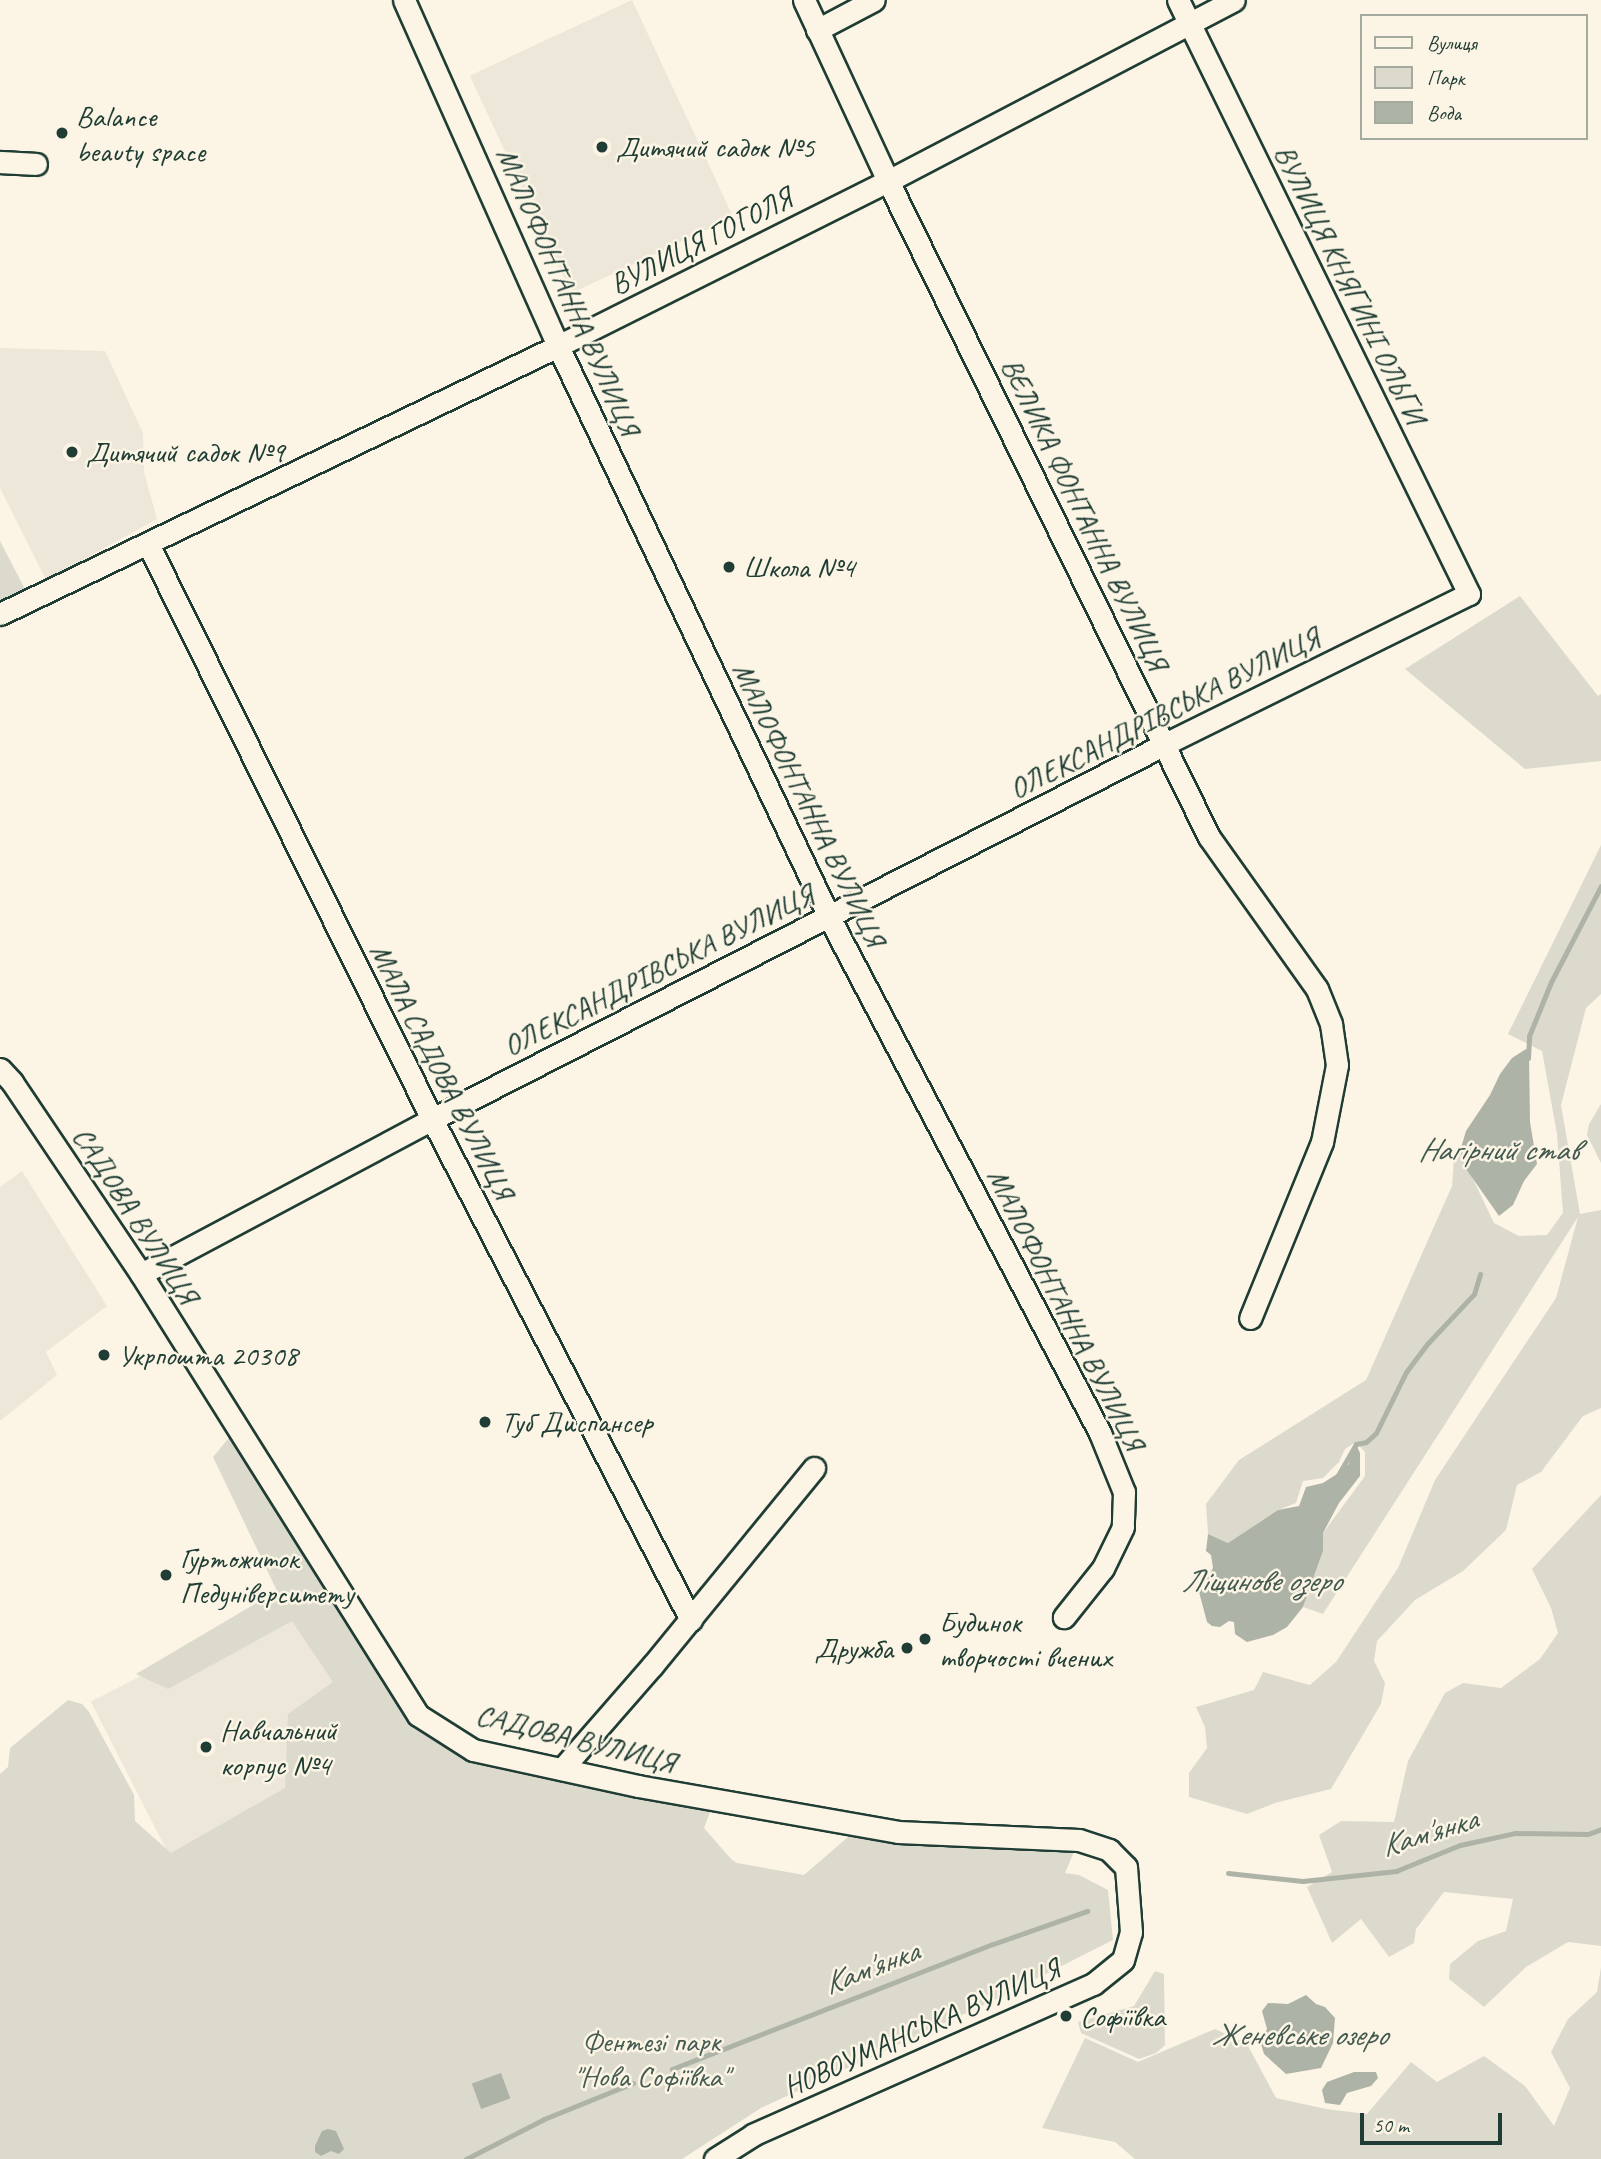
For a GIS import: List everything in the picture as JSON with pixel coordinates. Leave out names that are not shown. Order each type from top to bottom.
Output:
[{"type":"street","name":"МАЛОФОНТАННА ВУЛИЦЯ","points":[[404,0],[558,346],[829,917],[1100,1433],[1124,1492],[1123,1527],[1103,1568],[1064,1617]]},
{"type":"street","name":"ВЕЛИКА ФОНТАННА ВУЛИЦЯ","points":[[804,0],[888,181],[1209,837],[1263,909],[1317,989],[1331,1024],[1337,1065],[1334,1095],[1322,1142],[1250,1318]]},
{"type":"street","points":[[817,30],[874,0]]},
{"type":"street","name":"ВУЛИЦЯ КНЯГИНІ ОЛЬГИ","points":[[1178,0],[1469,594]]},
{"type":"street","name":"ВУЛИЦЯ ГОГОЛЯ","points":[[0,614],[558,346],[888,181],[1234,0]]},
{"type":"street","points":[[0,162],[36,164]]},
{"type":"street","name":"МАЛА САДОВА ВУЛИЦЯ","points":[[148,544],[432,1119],[691,1620]]},
{"type":"street","name":"ОЛЕКСАНДРІВСЬКА ВУЛИЦЯ","points":[[141,1274],[432,1119],[1165,744],[1469,594]]},
{"type":"street","name":"САДОВА ВУЛИЦЯ","points":[[0,1069],[12,1082],[141,1274],[418,1715],[473,1750],[638,1786],[898,1832],[1079,1840],[1109,1850],[1126,1867],[1131,1933]]},
{"type":"street","points":[[562,1769],[691,1620],[814,1468]]},
{"type":"street","name":"НОВОУМАНСЬКА ВУЛИЦЯ","points":[[715,2159],[753,2135],[1093,1984],[1123,1960],[1131,1933]]},
{"type":"shaded area","name":"Дитячий садок №5","points":[[632,0],[733,218],[571,293],[470,76]]},
{"type":"shaded area","name":"Дитячий садок №9","points":[[0,348],[105,351],[143,433],[144,472],[157,519],[46,580],[0,488]]},
{"type":"shaded area","points":[[22,1171],[107,1306],[46,1352],[57,1375],[0,1421],[0,1187]]},
{"type":"shaded area","points":[[302,1594],[386,1759],[175,1866],[91,1702]]},
{"type":"green space","points":[[0,541],[26,591],[0,605]]},
{"type":"green space","points":[[1520,596],[1598,696],[1601,694],[1601,761],[1525,769],[1405,669]]},
{"type":"green space","points":[[1601,845],[1601,994],[1586,1008],[1561,1105],[1580,1214],[1601,1210],[1601,1408],[1583,1416],[1541,1472],[1517,1485],[1506,1530],[1463,1571],[1415,1600],[1377,1641],[1374,1661],[1385,1683],[1381,1704],[1331,1789],[1275,1803],[1247,1814],[1189,1797],[1189,1773],[1207,1748],[1205,1727],[1196,1707],[1254,1690],[1263,1672],[1310,1685],[1336,1662],[1398,1568],[1435,1480],[1556,1298],[1578,1217],[1323,1614],[1303,1607],[1323,1551],[1323,1533],[1365,1476],[1365,1452],[1356,1442],[1345,1449],[1339,1462],[1323,1478],[1303,1481],[1296,1503],[1278,1510],[1228,1543],[1208,1534],[1206,1504],[1239,1460],[1366,1380],[1452,1186],[1454,1158],[1461,1154],[1494,1223],[1519,1236],[1547,1235],[1563,1213],[1557,1134],[1542,1051],[1508,1034]]},
{"type":"green space","points":[[1601,1104],[1601,1163],[1587,1135],[1589,1124]]},
{"type":"green space","name":"Фентезі парк \"Нова Софіївка\"","points":[[237,1428],[418,1715],[473,1750],[715,1799],[704,1828],[731,1859],[737,1863],[804,1875],[862,1825],[1079,1840],[1065,1873],[1079,1875],[1108,1890],[1113,1940],[986,2004],[761,2108],[682,2159],[0,2159],[0,1774],[8,1767],[10,1748],[68,1700],[82,1704],[89,1712],[134,1795],[135,1821],[171,1853],[285,1788],[288,1714],[333,1682],[292,1621],[168,1689],[136,1674],[277,1591],[213,1457]]},
{"type":"green space","points":[[1601,1495],[1601,1946],[1568,1942],[1526,1967],[1484,2007],[1449,1979],[1450,1964],[1478,1941],[1506,1931],[1513,1899],[1444,1892],[1416,1929],[1414,1943],[1389,1957],[1361,1919],[1332,1943],[1307,1887],[1332,1872],[1319,1835],[1341,1821],[1394,1822],[1408,1761],[1445,1693],[1463,1683],[1501,1688],[1540,1659],[1558,1633],[1551,1608],[1532,1569]]},
{"type":"green space","points":[[1601,1967],[1601,2159],[1135,2159],[1115,2142],[1042,2128],[1085,2038],[1138,2062],[1215,2029],[1247,2044],[1276,2098],[1326,2109],[1367,2114],[1411,2062],[1437,2082],[1484,2056],[1525,2086],[1554,2126],[1570,2088],[1551,2052],[1568,2019],[1597,1992]]},
{"type":"green space","points":[[1155,1971],[1164,1974],[1165,2045],[1156,2053],[1139,2059],[1081,2033],[1078,2022],[1134,2006]]},
{"type":"water","name":"Нагірний став","points":[[1526,1049],[1529,1053],[1530,1122],[1537,1164],[1524,1181],[1513,1205],[1499,1216],[1464,1166],[1460,1151],[1466,1131],[1490,1095],[1500,1074],[1512,1058]]},
{"type":"water","name":"Ліщинове озеро","points":[[1356,1444],[1360,1453],[1360,1476],[1339,1503],[1323,1533],[1323,1551],[1303,1607],[1287,1627],[1273,1635],[1247,1642],[1235,1634],[1234,1622],[1229,1621],[1220,1627],[1207,1622],[1199,1592],[1213,1568],[1211,1555],[1206,1551],[1208,1534],[1228,1543],[1278,1510],[1299,1506],[1306,1487],[1323,1483],[1349,1464],[1351,1450]]},
{"type":"water","name":"Женевське озеро","points":[[1306,1995],[1316,2004],[1325,2007],[1335,2018],[1333,2043],[1321,2068],[1286,2074],[1264,2054],[1260,2041],[1267,2029],[1262,2011],[1268,2003],[1288,2004]]},
{"type":"water","points":[[1354,2072],[1376,2072],[1378,2078],[1371,2086],[1347,2093],[1340,2105],[1325,2103],[1322,2090],[1327,2082]]},
{"type":"water","points":[[501,2073],[510,2098],[481,2109],[472,2084]]},
{"type":"water","points":[[322,2131],[336,2131],[344,2149],[339,2154],[331,2151],[321,2156],[315,2152],[315,2146]]},
{"type":"waterway","points":[[1528,1058],[1529,1036],[1551,982],[1601,886]]},
{"type":"waterway","points":[[1337,1477],[1356,1444],[1366,1442],[1376,1433],[1406,1372],[1428,1343],[1474,1294],[1480,1274]]},
{"type":"waterway","name":"Кам'янка","points":[[1228,1873],[1303,1881],[1396,1871],[1460,1845],[1515,1833],[1588,1834],[1601,1829]]},
{"type":"waterway","name":"Кам'янка","points":[[672,2069],[993,1944],[1087,1911]]},
{"type":"waterway","name":"Кам'янка","points":[[466,2159],[544,2119],[633,2083]]},
{"type":"place","name":"Balance beauty space","points":[[62,133]]},
{"type":"place","name":"Дитячий садок №5","points":[[602,147]]},
{"type":"place","name":"Дитячий садок №9","points":[[72,452]]},
{"type":"place","name":"Школа №4","points":[[729,567]]},
{"type":"place","name":"Укрпошта 20308","points":[[104,1355]]},
{"type":"place","name":"Туб Диспансер","points":[[485,1422]]},
{"type":"place","name":"Гуртожиток Педуніверситету","points":[[166,1575]]},
{"type":"place","name":"Будинок творчості вчених","points":[[925,1639]]},
{"type":"place","name":"Дружба","points":[[907,1648]]},
{"type":"place","name":"Навчальний корпус №4","points":[[206,1747]]},
{"type":"place","name":"Софіївка","points":[[1066,2016]]}]
